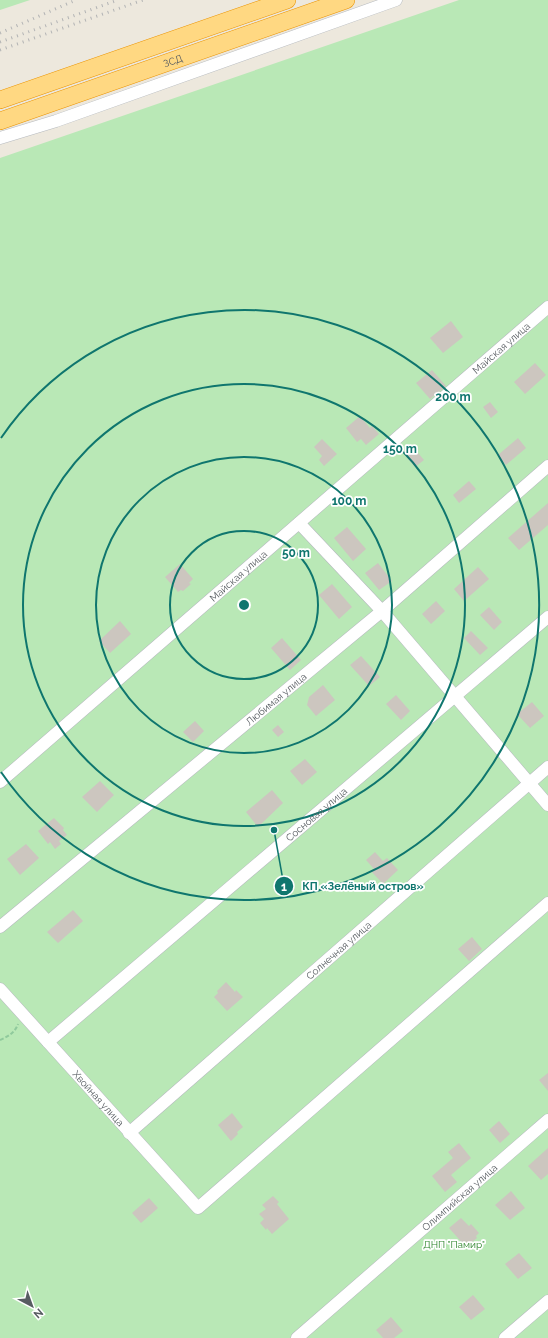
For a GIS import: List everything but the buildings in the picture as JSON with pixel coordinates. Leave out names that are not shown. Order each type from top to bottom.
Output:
[{"type":"highway","name":"ЗСД","points":[[0,100],[287,0]]},
{"type":"highway","name":"ЗСД","points":[[0,120],[346,0]]},
{"type":"street","points":[[0,138],[56,121],[396,0]]},
{"type":"street","name":"Майская улица","points":[[0,782],[548,307]]},
{"type":"street","name":"Любимая улица","points":[[0,927],[382,611],[548,466]]},
{"type":"street","points":[[299,523],[382,611],[548,804]]},
{"type":"street","name":"Сосновая улица","points":[[48,1042],[548,617]]},
{"type":"street","name":"Солнечная улица","points":[[129,1133],[548,767]]},
{"type":"street","name":"Хвойная улица","points":[[0,989],[198,1208],[548,903]]},
{"type":"street","name":"Олимпийская улица","points":[[297,1338],[546,1124]]},
{"type":"street","points":[[505,1338],[548,1301]]},
{"type":"path","points":[[0,1040],[9,1036],[16,1028],[21,1012]]},
{"type":"green space","points":[[0,0],[30,0],[0,10]]},
{"type":"green space","name":"ДНП \"Памир\"","points":[[459,0],[548,0],[548,1338],[0,1338],[0,158]]},
{"type":"railway","points":[[0,33],[76,0]]},
{"type":"railway","points":[[0,42],[118,0]]},
{"type":"railway","points":[[0,50],[143,0]]},
{"type":"place","name":"КП «Зелёный остров»","points":[[274,830]]}]
